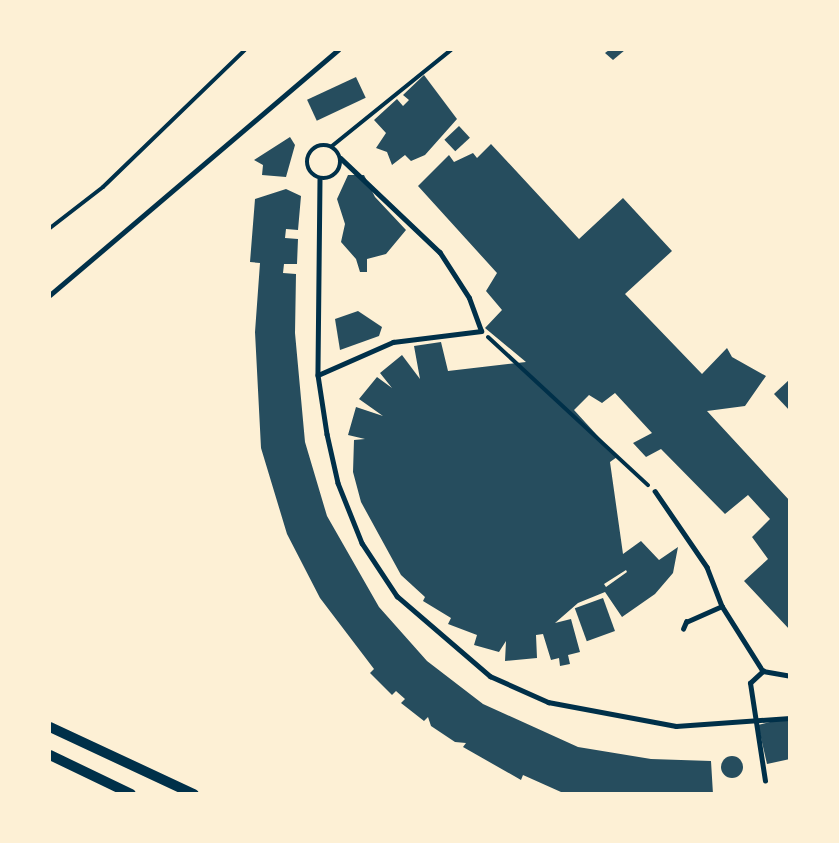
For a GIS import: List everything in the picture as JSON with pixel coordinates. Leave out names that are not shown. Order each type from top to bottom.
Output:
[{"type":"street","points":[[50,727],[194,794]]},
{"type":"street","points":[[50,755],[131,794]]},
{"type":"lane","points":[[50,295],[338,50]]},
{"type":"lane","points":[[318,375],[393,342],[481,331],[469,298],[440,253],[341,159],[332,146],[309,152],[308,168],[320,178],[331,178],[341,159]]},
{"type":"lane","points":[[320,178],[318,375],[338,483],[362,543],[397,596],[432,631],[490,676],[548,702],[676,726],[753,723],[789,718]]},
{"type":"lane","points":[[654,491],[707,567],[722,606],[763,671],[789,676]]},
{"type":"lane","points":[[683,629],[686,622],[722,606]]},
{"type":"lane","points":[[763,671],[750,683],[753,723],[765,781]]},
{"type":"path","points":[[50,228],[103,186],[245,50]]},
{"type":"path","points":[[332,146],[451,50]]},
{"type":"path","points":[[481,331],[654,491]]},
{"type":"building","points":[[609,50],[625,50],[613,60],[605,53]]},
{"type":"building","points":[[424,75],[457,119],[425,155],[411,161],[405,155],[392,165],[387,152],[376,148],[386,133],[374,120],[397,99],[403,106],[409,100],[403,95]]},
{"type":"building","points":[[356,77],[366,98],[317,121],[307,100]]},
{"type":"building","points":[[459,126],[470,138],[455,151],[444,140]]},
{"type":"building","points":[[290,137],[295,145],[286,177],[262,175],[263,165],[254,160]]},
{"type":"building","points":[[491,144],[579,239],[623,198],[672,251],[625,294],[702,374],[727,348],[732,357],[766,376],[745,406],[707,411],[790,501],[790,630],[744,581],[768,559],[752,537],[770,519],[748,495],[725,514],[661,449],[646,457],[633,443],[652,433],[615,393],[602,403],[589,395],[574,410],[617,457],[610,462],[623,554],[641,541],[659,560],[678,547],[673,573],[655,594],[622,617],[605,592],[578,603],[555,623],[571,619],[580,652],[568,655],[570,664],[560,666],[559,658],[551,660],[543,634],[536,635],[537,658],[505,661],[506,641],[499,652],[474,645],[477,635],[448,624],[451,618],[423,601],[425,597],[401,575],[361,502],[353,472],[354,440],[365,439],[348,435],[356,407],[383,416],[359,399],[377,377],[392,388],[380,373],[402,355],[420,379],[414,346],[441,342],[448,371],[526,362],[485,328],[502,310],[486,291],[497,273],[418,186],[449,155],[454,162],[473,153],[477,158]],"holes":[[[626,570],[627,572],[606,587],[604,584]]]},
{"type":"building","points":[[348,175],[364,175],[375,197],[406,230],[386,254],[367,259],[367,272],[360,272],[356,259],[341,242],[345,224],[337,199]]},
{"type":"building","points":[[286,189],[301,196],[298,230],[286,229],[285,238],[298,239],[297,264],[284,264],[283,273],[296,274],[295,333],[305,442],[327,516],[379,607],[427,661],[483,704],[578,747],[651,759],[711,761],[713,794],[561,792],[523,775],[521,780],[463,747],[466,743],[455,742],[431,726],[428,717],[424,721],[401,703],[405,699],[396,691],[392,695],[370,673],[374,669],[320,598],[287,534],[261,448],[255,332],[260,263],[250,262],[255,199]]},
{"type":"building","points":[[358,311],[382,327],[379,336],[340,350],[335,319]]},
{"type":"building","points":[[790,379],[790,411],[774,394]]},
{"type":"building","points":[[603,598],[615,631],[587,641],[575,608]]},
{"type":"building","points":[[790,717],[790,759],[767,764],[758,725]]},
{"type":"building","points":[[732,756],[742,763],[743,767],[736,777],[732,778],[722,771],[721,767],[728,757]]}]
